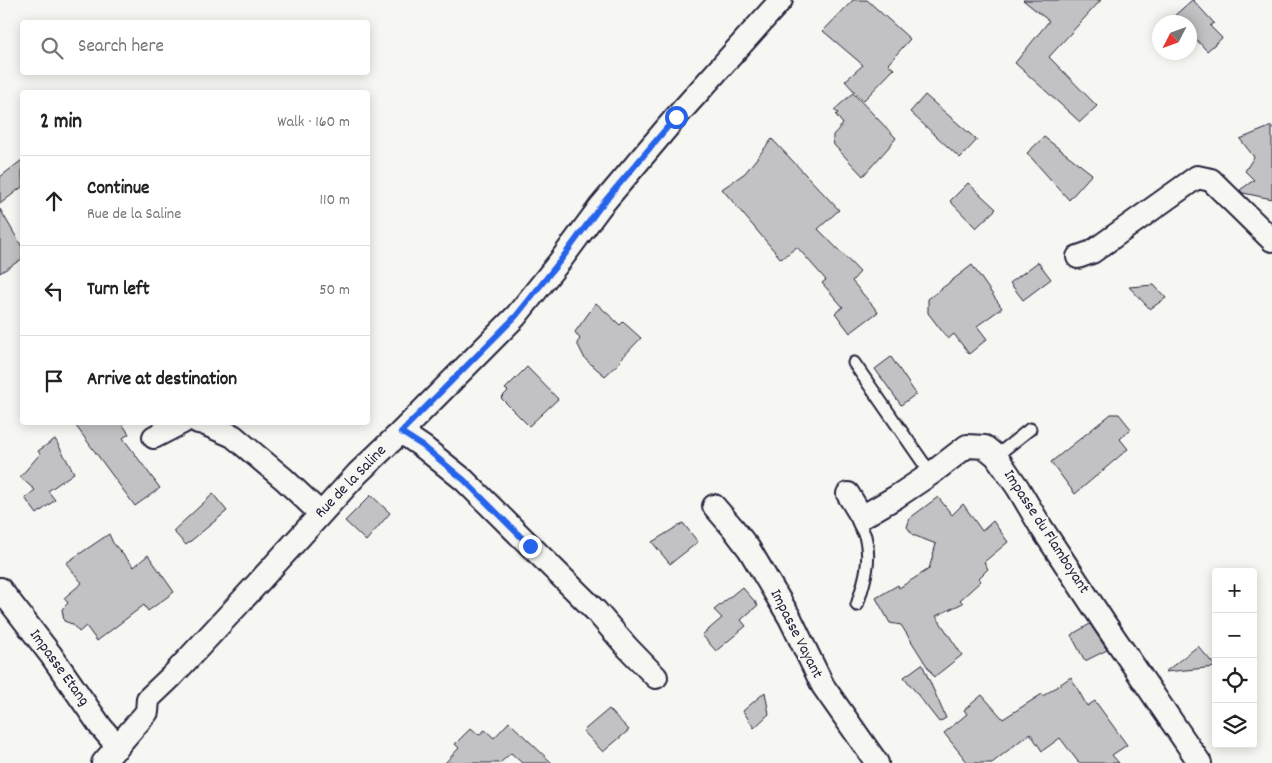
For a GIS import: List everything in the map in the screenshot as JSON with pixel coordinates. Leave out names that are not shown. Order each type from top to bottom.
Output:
[{"type":"street","name":"Rue de la Saline","points":[[111,755],[147,712],[148,699],[172,676],[358,473],[516,316],[600,207],[676,117],[781,0]]},
{"type":"street","points":[[1078,257],[1092,252],[1197,176],[1211,180],[1272,240]]},
{"type":"street","points":[[154,437],[177,425]]},
{"type":"street","points":[[208,425],[233,436],[284,478],[320,513]]},
{"type":"street","points":[[401,432],[423,446],[464,480],[596,611],[656,677]]},
{"type":"street","name":"Impasse du Flamboyant","points":[[862,517],[932,473],[967,446],[985,447],[996,456],[1018,488],[1041,527],[1105,624],[1200,763]]},
{"type":"street","points":[[848,494],[862,517]]},
{"type":"street","name":"Impasse Vayant","points":[[714,506],[749,549],[790,618],[823,686],[877,763]]},
{"type":"street","name":"Impasse Etang","points":[[0,589],[51,655],[101,727],[111,755]]},
{"type":"lane","points":[[854,363],[932,473]]},
{"type":"lane","points":[[996,456],[1030,430]]},
{"type":"lane","points":[[858,605],[868,561],[865,536],[858,522],[862,517]]},
{"type":"building","points":[[853,0],[867,0],[910,39],[888,64],[894,69],[863,101],[845,81],[863,65],[823,31]]},
{"type":"building","points":[[1023,0],[1101,0],[1049,57],[1097,106],[1080,122],[1015,63],[1049,21]]},
{"type":"building","points":[[1193,0],[1214,23],[1210,26],[1222,38],[1207,51],[1197,40],[1197,15],[1175,15]]},
{"type":"building","points":[[853,93],[896,138],[863,176],[834,145],[833,140],[833,135],[843,124],[836,115],[838,113],[834,110]]},
{"type":"building","points":[[925,95],[977,140],[960,158],[910,112]]},
{"type":"building","points":[[1272,126],[1272,199],[1243,193],[1240,190],[1254,180],[1245,171],[1254,157],[1240,139]]},
{"type":"building","points":[[1044,137],[1092,174],[1069,200],[1027,153]]},
{"type":"building","points":[[772,139],[839,210],[818,229],[860,272],[852,281],[878,312],[850,333],[835,313],[843,307],[822,283],[826,280],[797,247],[781,259],[722,189],[745,173]]},
{"type":"building","points":[[20,162],[20,189],[0,204],[0,177]]},
{"type":"building","points":[[968,183],[996,209],[976,228],[950,201]]},
{"type":"building","points":[[0,209],[20,244],[20,260],[0,273]]},
{"type":"building","points":[[1038,262],[1051,279],[1023,300],[1010,283]]},
{"type":"building","points":[[972,265],[1002,308],[977,326],[987,339],[969,354],[954,334],[948,339],[928,313],[928,299]]},
{"type":"building","points":[[1154,285],[1166,298],[1150,309],[1129,287]]},
{"type":"building","points":[[596,303],[620,325],[623,322],[641,338],[605,376],[585,359],[577,343],[580,339],[575,332]]},
{"type":"building","points":[[891,357],[916,394],[901,405],[875,369]]},
{"type":"building","points":[[527,367],[558,399],[529,426],[501,398],[508,391],[505,389]]},
{"type":"building","points":[[1111,414],[1119,414],[1131,429],[1120,439],[1128,449],[1075,494],[1051,462]]},
{"type":"building","points":[[75,425],[123,425],[129,434],[123,438],[160,488],[135,506]]},
{"type":"building","points":[[55,439],[74,473],[48,491],[55,500],[37,514],[25,498],[35,490],[20,477],[40,454],[38,451]]},
{"type":"building","points":[[213,494],[227,511],[186,545],[173,531]]},
{"type":"building","points":[[371,495],[390,513],[366,541],[345,521]]},
{"type":"building","points":[[938,497],[952,515],[963,504],[982,531],[993,521],[1008,542],[984,562],[988,569],[979,578],[981,581],[960,600],[963,603],[936,616],[962,655],[934,677],[901,625],[890,623],[876,598],[898,585],[899,588],[929,569],[936,544],[913,535],[907,527],[910,518]]},
{"type":"building","points":[[683,523],[698,542],[670,564],[652,542]]},
{"type":"building","points":[[109,534],[113,543],[134,567],[148,555],[174,592],[148,611],[144,605],[97,641],[86,626],[79,632],[72,624],[64,621],[62,609],[68,603],[64,598],[82,583],[66,563]]},
{"type":"building","points":[[742,587],[758,605],[741,620],[746,626],[716,651],[702,635],[722,618],[714,610]]},
{"type":"building","points":[[1090,624],[1107,650],[1085,661],[1071,635]]},
{"type":"building","points":[[1198,646],[1212,662],[1212,667],[1165,672]]},
{"type":"building","points":[[922,664],[946,718],[939,722],[904,677]]},
{"type":"building","points":[[1071,677],[1087,706],[1095,701],[1127,745],[1112,755],[1119,763],[1079,763],[1060,738],[1042,751],[1030,733],[992,763],[968,763],[944,733],[967,714],[964,710],[982,695],[1003,719]]},
{"type":"building","points":[[765,692],[769,714],[754,728],[743,711]]},
{"type":"building","points":[[609,709],[629,730],[603,752],[583,731]]},
{"type":"building","points":[[509,722],[552,763],[522,763],[511,753],[500,763],[445,763],[459,748],[455,744],[471,728],[479,735],[485,730],[494,738]]},
{"type":"route","points":[[530,546],[464,480],[423,446],[401,432],[516,316],[600,207],[676,117]]}]
